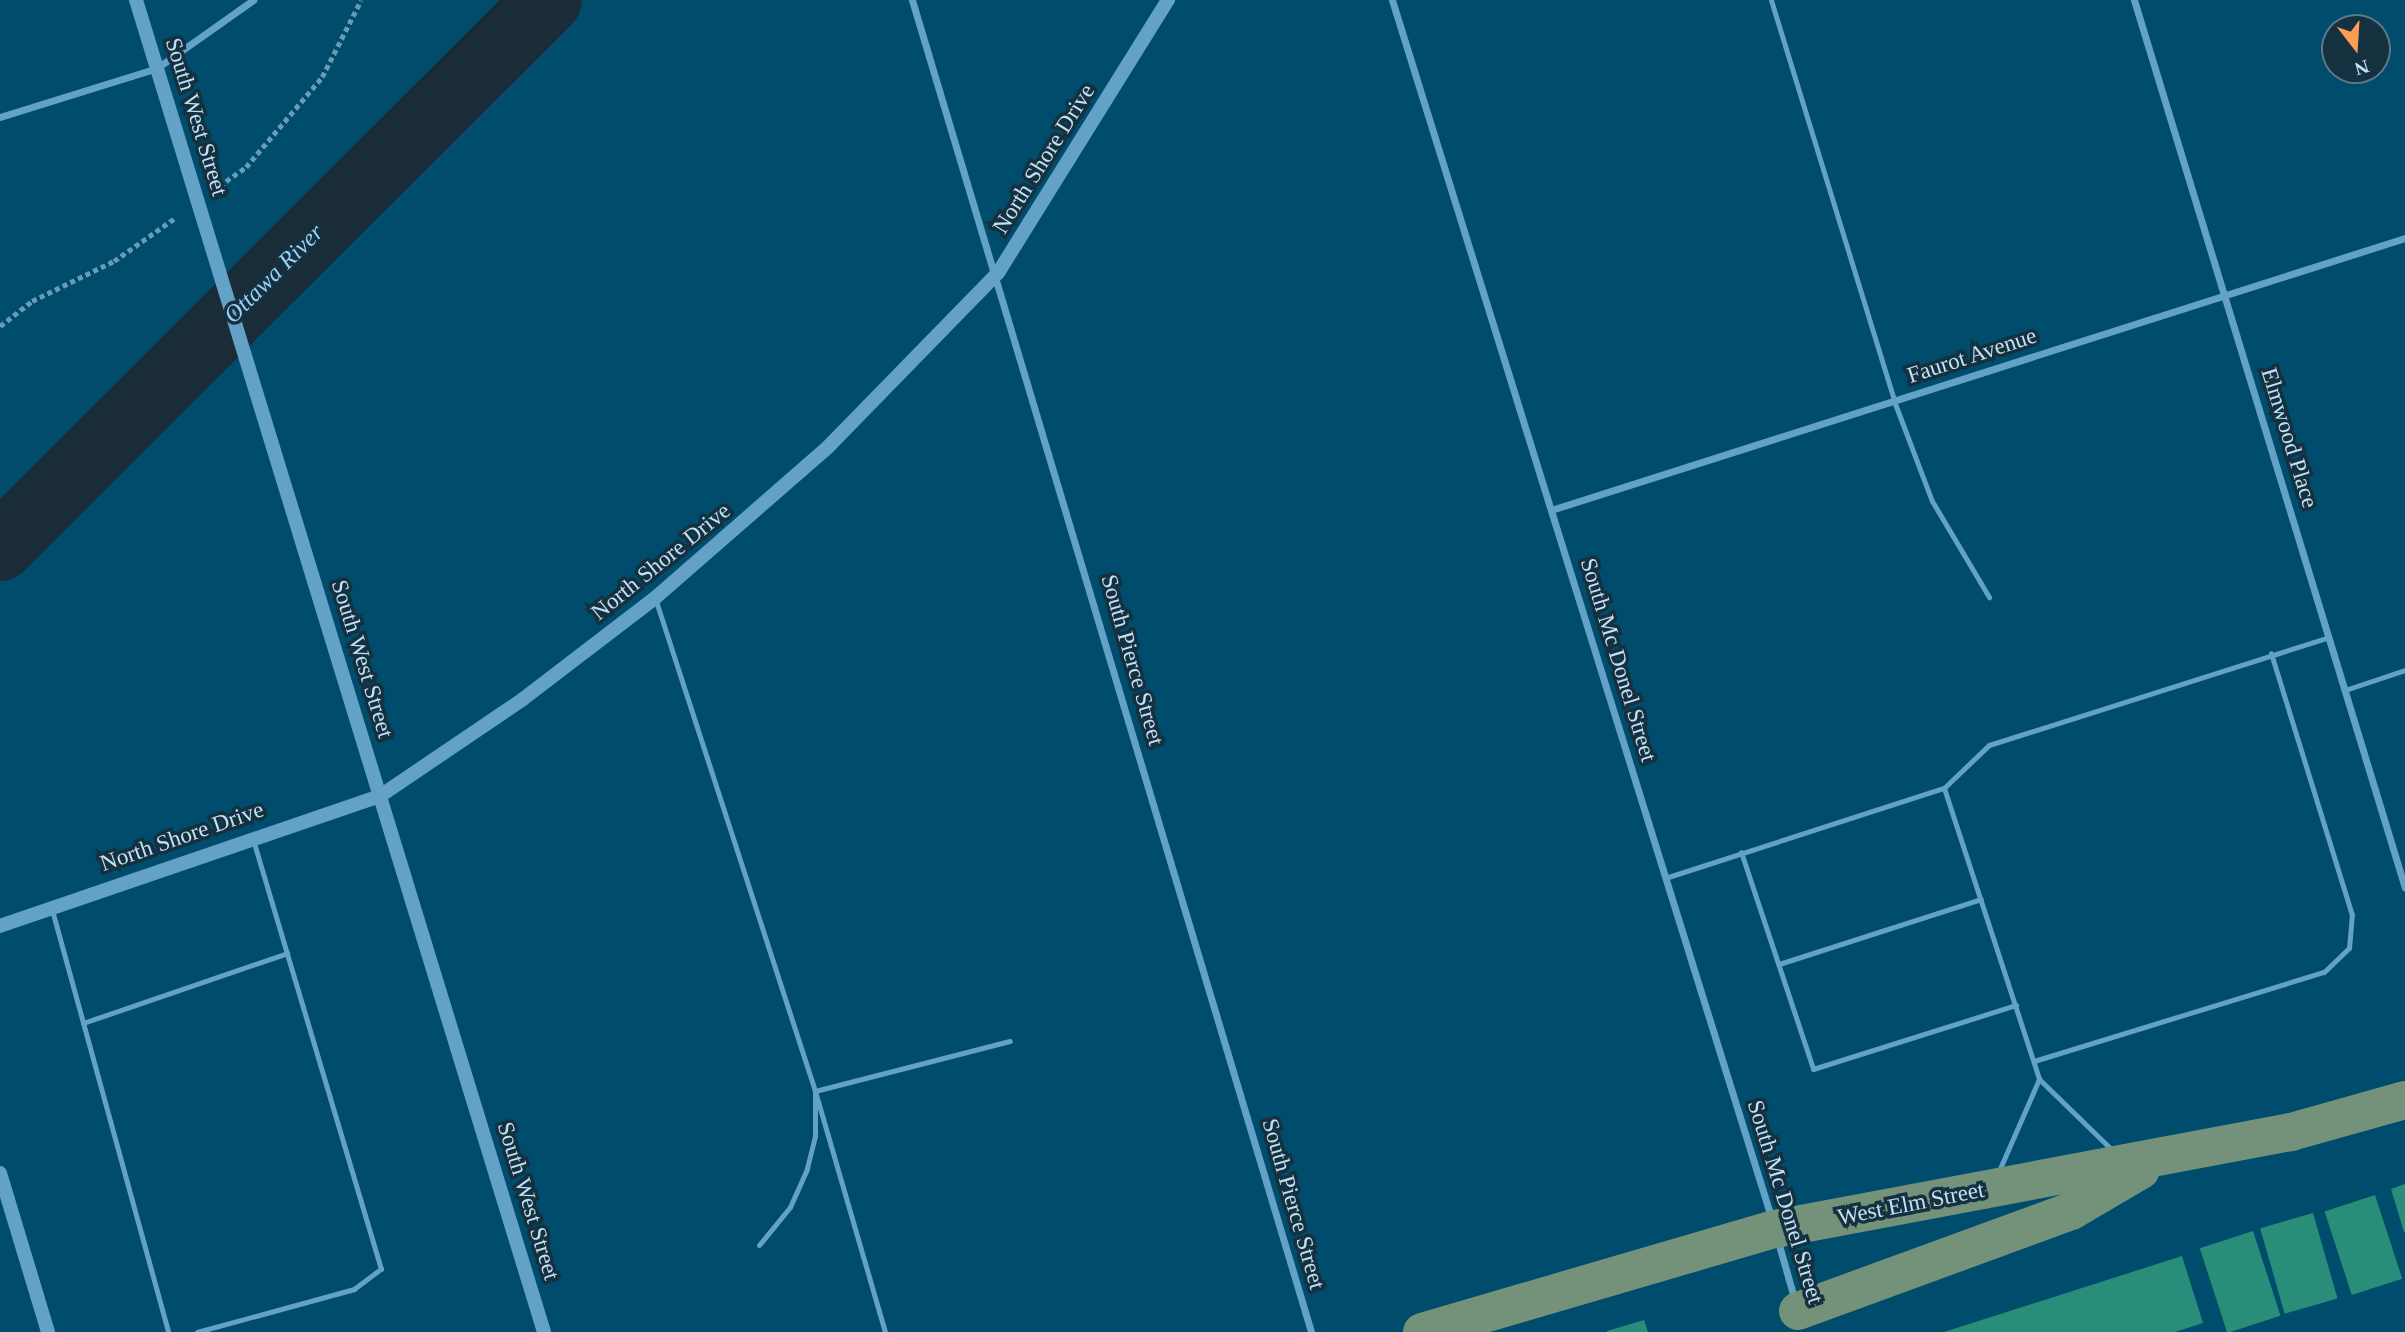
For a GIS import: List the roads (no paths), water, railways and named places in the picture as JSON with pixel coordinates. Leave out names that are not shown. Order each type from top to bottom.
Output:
[{"type":"main road","name":"West Elm Street","points":[[1422,1332],[1775,1229],[2291,1132],[2405,1100]]},
{"type":"main road","points":[[1799,1316],[2071,1211],[2165,1156]]},
{"type":"street","name":"South West Street","points":[[136,0],[544,1332]]},
{"type":"street","points":[[0,117],[157,68],[253,0]]},
{"type":"street","name":"South Pierce Street","points":[[912,0],[998,273],[1311,1332]]},
{"type":"street","name":"North Shore Drive","points":[[0,926],[252,837],[380,796],[523,699],[655,598],[827,448],[998,273],[1168,0]]},
{"type":"street","name":"South Mc Donel Street","points":[[1392,0],[1775,1229],[1799,1316]]},
{"type":"street","name":"Elmwood Place","points":[[2134,0],[2405,888]]},
{"type":"street","name":"Faurot Avenue","points":[[1551,510],[2405,238]]},
{"type":"street","points":[[0,1174],[48,1332]]},
{"type":"lane","points":[[1771,0],[1894,401],[1932,501],[1989,597]]},
{"type":"lane","points":[[655,598],[815,1091],[885,1332]]},
{"type":"lane","points":[[1665,878],[1944,788],[1989,745],[2271,653],[2329,637]]},
{"type":"lane","points":[[2034,1061],[2324,972],[2349,948],[2352,915],[2271,653]]},
{"type":"lane","points":[[2345,690],[2405,670]]},
{"type":"lane","points":[[1944,788],[2039,1079],[2126,1163]]},
{"type":"lane","points":[[197,1332],[354,1289],[382,1269],[252,837]]},
{"type":"lane","points":[[1741,852],[1813,1069],[2016,1005]]},
{"type":"lane","points":[[1779,964],[1981,899]]},
{"type":"lane","points":[[51,907],[168,1332]]},
{"type":"lane","points":[[83,1023],[287,953]]},
{"type":"lane","points":[[815,1091],[1010,1041]]},
{"type":"lane","points":[[1992,1189],[2039,1079]]},
{"type":"lane","points":[[759,1245],[790,1207],[807,1169],[815,1136],[815,1091]]},
{"type":"waterway","name":"Ottawa River","points":[[0,547],[548,0]]}]
